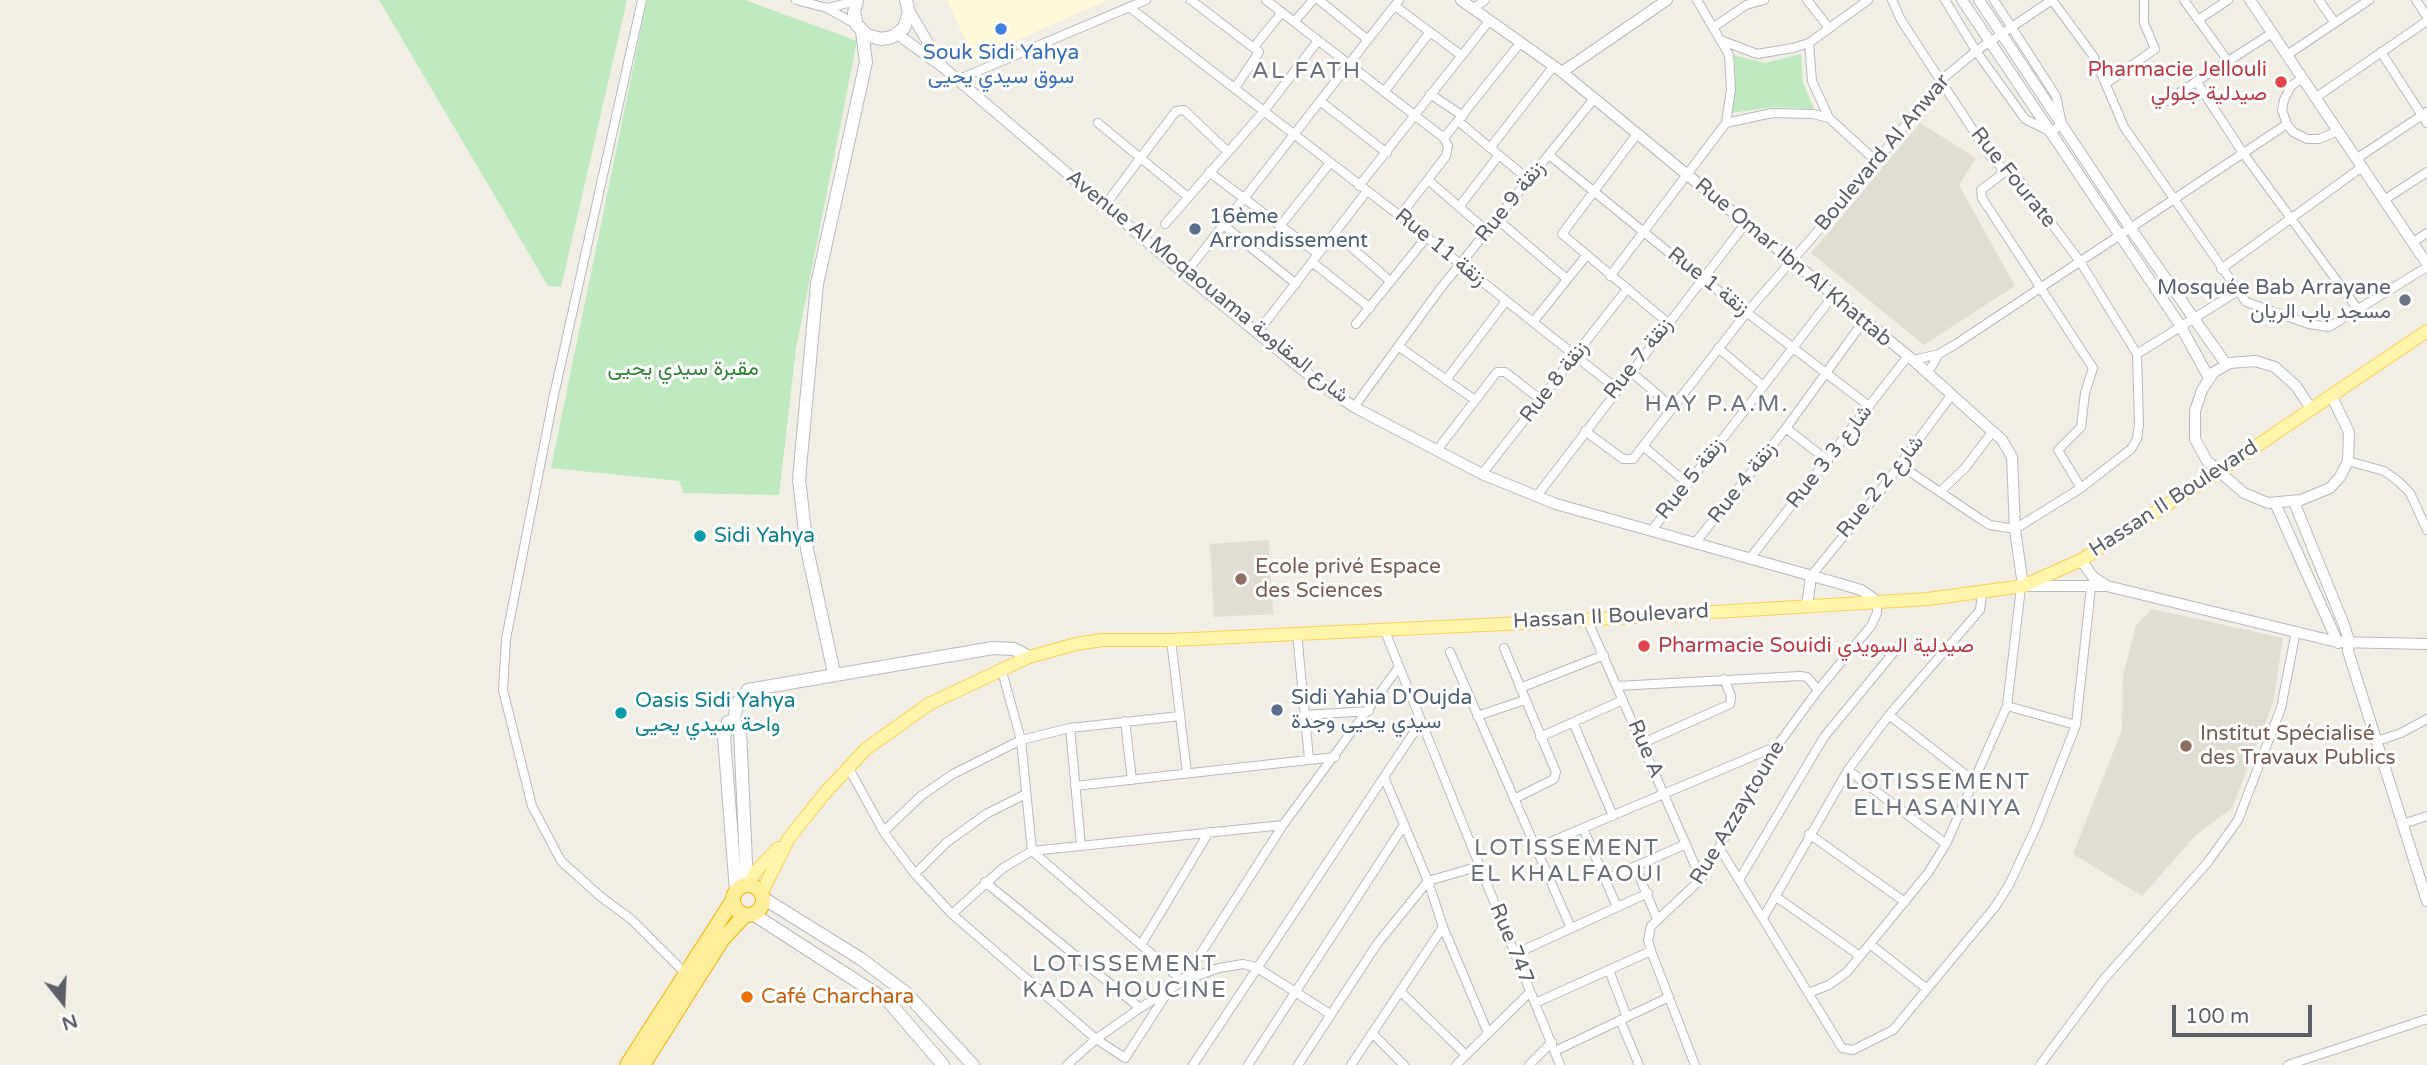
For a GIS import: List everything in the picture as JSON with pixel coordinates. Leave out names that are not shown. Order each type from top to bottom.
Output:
[{"type":"highway","points":[[627,1065],[741,891]]},
{"type":"highway","points":[[643,1065],[722,940],[749,915],[761,908],[762,896],[741,891]]},
{"type":"highway","points":[[741,891],[737,911],[749,915]]},
{"type":"main road","points":[[834,673],[807,549],[799,480],[817,284],[866,62],[854,13],[857,0]]},
{"type":"main road","points":[[866,62],[907,22],[907,4]]},
{"type":"main road","points":[[859,28],[874,38],[892,37]]},
{"type":"main road","name":"Hassan II Boulevard","points":[[741,891],[765,860],[789,838],[866,749],[929,704],[1029,657],[1102,640],[1171,640],[1587,619],[1982,594],[2022,586],[2081,559],[2332,397],[2427,331]]},
{"type":"main road","points":[[741,891],[737,834],[740,730],[734,720],[742,697],[755,687],[993,648],[1014,649],[1029,657]]},
{"type":"main road","name":"Hassan II Boulevard","points":[[762,896],[789,838]]},
{"type":"main road","points":[[762,896],[861,958],[906,993],[973,1065]]},
{"type":"main road","points":[[749,915],[890,1002],[943,1065]]},
{"type":"street","points":[[642,0],[554,395],[506,639],[503,690],[532,806],[561,861],[601,897],[631,919],[686,974]]},
{"type":"street","points":[[796,0],[827,8],[859,28]]},
{"type":"street","points":[[827,8],[857,0]]},
{"type":"street","points":[[957,80],[1146,0]]},
{"type":"street","points":[[1191,0],[1254,47],[1259,56],[1235,88]]},
{"type":"street","points":[[1266,0],[1444,138],[1448,151],[1400,216]]},
{"type":"street","points":[[1294,22],[1313,0]]},
{"type":"street","points":[[1319,0],[1368,40]]},
{"type":"street","name":"Rue Omar Ibn Al Khattab","points":[[1461,0],[1557,69],[1793,261],[1910,358],[1950,397],[2007,445],[2012,457],[2015,528],[2022,586]]},
{"type":"street","points":[[1473,9],[1485,0]]},
{"type":"street","points":[[1490,148],[1557,69],[1667,0]]},
{"type":"street","points":[[1610,276],[1726,123],[1730,55],[1697,0]]},
{"type":"street","points":[[1714,27],[1746,5],[1764,0]]},
{"type":"street","points":[[1807,0],[1829,28]]},
{"type":"street","points":[[1723,41],[1744,51],[1765,55],[1809,43],[1868,0]]},
{"type":"street","name":"Rue Fourate","points":[[1892,0],[1940,81],[1996,163],[2010,168],[2081,263],[2137,354]]},
{"type":"street","points":[[1945,0],[1976,51],[2025,119],[2051,132]]},
{"type":"street","points":[[1962,0],[2180,325],[2209,378]]},
{"type":"street","points":[[1979,0],[2131,229],[2226,364]]},
{"type":"street","points":[[1994,0],[2056,96],[2062,124]]},
{"type":"street","points":[[2052,0],[2094,57],[2120,120],[2236,292],[2252,305],[2322,327],[2336,325],[2427,265],[2250,0]]},
{"type":"street","name":"Boulevard Al Anwar","points":[[1585,431],[1623,459],[1631,460],[1747,312],[1793,261],[1940,81],[1976,51],[2052,0]]},
{"type":"street","points":[[2106,83],[2155,49],[2144,23],[2144,0]]},
{"type":"street","points":[[2184,0],[2228,61]]},
{"type":"street","points":[[2198,20],[2228,0]]},
{"type":"street","points":[[2319,0],[2335,23]]},
{"type":"street","points":[[2287,55],[2369,0]]},
{"type":"street","points":[[2315,98],[2427,19],[2416,0]]},
{"type":"street","points":[[1185,274],[1397,3],[1461,55]]},
{"type":"street","name":"Avenue Al Moqaouama شارع المقاومة","points":[[907,4],[944,68]]},
{"type":"street","name":"Rue 11 زنقة","points":[[1129,7],[1400,216],[1425,239],[1616,389]]},
{"type":"street","points":[[1254,47],[1282,12]]},
{"type":"street","points":[[1359,186],[1489,21]]},
{"type":"street","points":[[1384,92],[1430,32]]},
{"type":"street","points":[[2166,101],[2273,33]]},
{"type":"street","name":"Avenue Al Moqaouama شارع المقاومة","points":[[892,37],[944,68],[1185,274],[1319,383],[1354,407],[1482,474],[1536,497],[1861,590],[1877,601]]},
{"type":"street","points":[[1165,224],[1264,111],[1317,41]]},
{"type":"street","points":[[1444,138],[1520,43]]},
{"type":"street","points":[[1809,43],[1812,80],[1829,118],[1876,161]]},
{"type":"street","points":[[2221,269],[2294,219],[2360,163],[2425,117],[2381,52]]},
{"type":"street","points":[[2301,79],[2291,86],[2284,100],[2283,110],[2287,124],[2298,135],[2312,140],[2336,132]]},
{"type":"street","points":[[2196,81],[2244,153],[2359,311]]},
{"type":"street","points":[[1430,94],[1528,180]]},
{"type":"street","name":"Rue 9 زنقة","points":[[1354,407],[1460,265],[1594,100]]},
{"type":"street","points":[[1320,101],[1387,153]]},
{"type":"street","points":[[1105,205],[1179,110],[1228,152]]},
{"type":"street","points":[[1726,123],[1772,113],[1813,114],[1829,118]]},
{"type":"street","points":[[1098,123],[1188,197]]},
{"type":"street","points":[[2051,132],[2062,124]]},
{"type":"street","points":[[1910,358],[1939,354],[2081,263],[2287,124]]},
{"type":"street","points":[[1637,134],[1592,190],[1562,234],[1667,322]]},
{"type":"street","points":[[1459,207],[1499,155]]},
{"type":"street","name":"Rue 1 زنقة","points":[[1549,155],[1791,348],[1869,406]]},
{"type":"street","points":[[1280,226],[1330,163]]},
{"type":"street","points":[[2010,168],[1981,190],[1982,198],[2093,368],[2085,393],[2081,427],[2058,450],[2081,488]]},
{"type":"street","points":[[1209,172],[1318,254]]},
{"type":"street","points":[[2384,200],[2427,172]]},
{"type":"street","points":[[1428,180],[1488,231]]},
{"type":"street","points":[[1257,333],[1367,191]]},
{"type":"street","points":[[1498,220],[1567,279]]},
{"type":"street","points":[[1222,224],[1296,284]]},
{"type":"street","name":"Rue 7 زنقة","points":[[1536,497],[1667,322],[1745,224]]},
{"type":"street","points":[[1335,233],[1390,281]]},
{"type":"street","points":[[2413,243],[2427,233]]},
{"type":"street","points":[[1356,324],[1425,239]]},
{"type":"street","points":[[1533,322],[1586,256]]},
{"type":"street","points":[[1312,262],[1370,308]]},
{"type":"street","name":"Rue 8 زنقة","points":[[1482,474],[1627,289]]},
{"type":"street","points":[[1900,465],[1990,525],[2015,528],[2081,488],[2124,456],[2137,439],[2137,354],[2192,317],[2236,292]]},
{"type":"street","name":"Rue 5 زنقة","points":[[1652,530],[1833,296]]},
{"type":"street","points":[[1446,380],[1506,301]]},
{"type":"street","name":"Rue 4 زنقة","points":[[1696,542],[1786,428],[1863,321]]},
{"type":"street","points":[[1398,346],[1475,400]]},
{"type":"street","points":[[1718,348],[1762,385]]},
{"type":"street","points":[[1927,374],[1939,354]]},
{"type":"street","name":"Rue 3 شارع 3","points":[[1751,557],[1910,358]]},
{"type":"street","points":[[2312,410],[2296,386],[2275,367],[2255,361],[2226,364],[2209,378],[2196,405],[2194,439],[2218,472],[2249,496],[2275,503],[2294,502],[2330,488],[2340,477],[2347,461],[2349,432],[2332,397]]},
{"type":"street","points":[[1437,450],[1500,371],[1541,400]]},
{"type":"street","points":[[1630,371],[1672,407]]},
{"type":"street","name":"Rue 2 شارع 2","points":[[1811,576],[1900,465],[1950,397]]},
{"type":"street","points":[[1786,428],[1828,461]]},
{"type":"street","points":[[1941,491],[1965,468],[1993,431]]},
{"type":"street","points":[[1643,446],[1688,483]]},
{"type":"street","points":[[2347,461],[2384,471],[2398,481],[2410,493],[2427,530]]},
{"type":"street","points":[[2294,502],[2349,646],[2427,901]]},
{"type":"street","points":[[2275,503],[2337,642]]},
{"type":"street","points":[[2081,559],[2094,577],[2107,586]]},
{"type":"street","points":[[1807,606],[1811,576]]},
{"type":"street","points":[[1808,993],[1839,979],[1928,873],[1945,844],[2007,706],[2022,586],[2107,586],[2349,646],[2427,644]]},
{"type":"street","points":[[1720,849],[1842,1048],[1853,1050],[1893,1030],[1995,907],[2009,885],[2076,725],[2091,587]]},
{"type":"street","points":[[1763,918],[1848,770],[1889,715],[1980,610],[1982,594]]},
{"type":"street","name":"Rue Azzaytoune","points":[[1657,919],[1701,879],[1777,746],[1818,690],[1871,626],[1877,613],[1877,601]]},
{"type":"street","name":"Rue A","points":[[1587,619],[1701,879]]},
{"type":"street","name":"Rue 747","points":[[1384,629],[1560,1065]]},
{"type":"street","points":[[2040,1065],[2104,979],[2207,862],[2238,820],[2281,708],[2296,631]]},
{"type":"street","points":[[1297,633],[1309,759]]},
{"type":"street","points":[[1171,640],[1187,773]]},
{"type":"street","points":[[1739,880],[1824,737],[1903,641]]},
{"type":"street","points":[[1504,648],[1555,775],[1514,799]]},
{"type":"street","points":[[1450,652],[1570,928]]},
{"type":"street","points":[[1520,688],[1604,655]]},
{"type":"street","points":[[1184,981],[1283,825],[1399,667]]},
{"type":"street","points":[[1001,668],[1021,740],[1032,851],[1184,981]]},
{"type":"street","points":[[1617,686],[1800,676],[1807,677],[1818,690]]},
{"type":"street","points":[[1643,743],[1730,704],[1731,696],[1724,679]]},
{"type":"street","points":[[1477,716],[1525,700]]},
{"type":"street","points":[[1540,737],[1623,701]]},
{"type":"street","points":[[2007,706],[2076,725]]},
{"type":"street","points":[[1305,715],[1369,711]]},
{"type":"street","points":[[1889,715],[1975,782]]},
{"type":"street","points":[[884,831],[921,796],[953,774],[1021,740],[1070,728],[1180,716]]},
{"type":"street","points":[[2377,741],[2401,733],[2427,719]]},
{"type":"street","points":[[1125,721],[1132,780]]},
{"type":"street","points":[[1193,1065],[1422,722]]},
{"type":"street","points":[[1573,722],[1613,816]]},
{"type":"street","points":[[1070,728],[1081,846]]},
{"type":"street","points":[[1536,848],[1777,746]]},
{"type":"street","points":[[1076,786],[1335,757]]},
{"type":"street","points":[[848,767],[884,831],[915,874],[952,914],[1096,1039],[1133,1065]]},
{"type":"street","points":[[1848,770],[1945,844]]},
{"type":"street","points":[[1384,777],[1488,1033]]},
{"type":"street","points":[[915,874],[946,843],[986,814],[1026,794]]},
{"type":"street","points":[[2403,824],[2427,816]]},
{"type":"street","points":[[952,914],[985,883],[1032,851],[1283,825]]},
{"type":"street","points":[[1248,1065],[1404,825]]},
{"type":"street","points":[[1583,828],[1617,907]]},
{"type":"street","points":[[1141,945],[1209,832]]},
{"type":"street","points":[[1809,834],[1905,902]]},
{"type":"street","points":[[1605,880],[1686,844]]},
{"type":"street","points":[[1298,1065],[1377,944],[1427,880],[1480,866]]},
{"type":"street","points":[[1635,866],[1657,919],[1648,932],[1651,951],[1695,1065]]},
{"type":"street","points":[[985,883],[1140,1008]]},
{"type":"street","points":[[1515,954],[1648,893]]},
{"type":"street","points":[[1775,897],[1860,956]]},
{"type":"street","points":[[1351,1065],[1443,927]]},
{"type":"street","points":[[1870,944],[1927,989]]},
{"type":"street","points":[[1535,1003],[1651,951]]},
{"type":"street","points":[[1068,1065],[1096,1039],[1140,1008],[1184,981],[1219,968],[1242,964],[1256,967],[1330,1014]]},
{"type":"street","points":[[1609,970],[1639,1065]]},
{"type":"street","points":[[1400,991],[1466,1055]]},
{"type":"street","points":[[1456,1065],[1530,992]]},
{"type":"street","points":[[1125,1058],[1167,993]]},
{"type":"street","points":[[1529,1065],[1553,1047],[1667,998]]},
{"type":"street","points":[[2288,1065],[2427,1019]]},
{"type":"street","points":[[1372,1033],[1404,1065]]},
{"type":"shaded area","name":"Souk Sidi Yahya سوق سيدي يحيى","points":[[947,0],[1108,0],[974,59]]},
{"type":"shaded area","points":[[1920,123],[1976,158],[1959,185],[2015,286],[1924,345],[1811,253]]},
{"type":"shaded area","name":"Ecole privé Espace des Sciences","points":[[1269,540],[1273,614],[1214,617],[1210,544]]},
{"type":"shaded area","name":"Institut Spécialisé des Travaux Publics","points":[[2152,609],[2283,638],[2273,703],[2232,808],[2196,835],[2142,896],[2073,854],[2122,730],[2123,676],[2136,625]]},
{"type":"green space","points":[[379,0],[627,0],[561,287],[548,286]]},
{"type":"green space","name":"مقبرة سيدي يحيى","points":[[647,0],[745,0],[857,41],[796,348],[779,495],[684,493],[679,481],[551,468]]},
{"type":"green space","points":[[1801,54],[1803,83],[1814,109],[1773,107],[1731,113],[1733,55],[1765,63]]},
{"type":"place","name":"Souk Sidi Yahya سوق سيدي يحيى","points":[[1001,29]]},
{"type":"place","name":"Pharmacie Jellouli صيدلية جلولي","points":[[2281,82]]},
{"type":"place","name":"16ème Arrondissement","points":[[1195,229]]},
{"type":"place","name":"Mosquée Bab Arrayane مسجد باب الريان","points":[[2405,300]]},
{"type":"place","name":"Sidi Yahya","points":[[700,536]]},
{"type":"place","name":"Ecole privé Espace des Sciences","points":[[1241,579]]},
{"type":"place","name":"Pharmacie Souidi صيدلية السويدي","points":[[1644,646]]},
{"type":"place","name":"Sidi Yahia D'Oujda سيدي يحيى وجدة","points":[[1277,710]]},
{"type":"place","name":"Oasis Sidi Yahya واحة سيدي يحيى","points":[[621,713]]},
{"type":"place","name":"Institut Spécialisé des Travaux Publics","points":[[2186,746]]},
{"type":"place","name":"Café Charchara","points":[[747,997]]},
{"type":"district","name":"AL FATH","points":[[1307,72]]},
{"type":"district","name":"HAY P.A.M.","points":[[1717,405]]},
{"type":"district","name":"LOTISSEMENT ELHASANIYA","points":[[1938,796]]},
{"type":"district","name":"LOTISSEMENT EL KHALFAOUI","points":[[1567,862]]},
{"type":"district","name":"LOTISSEMENT KADA HOUCINE","points":[[1125,978]]}]
